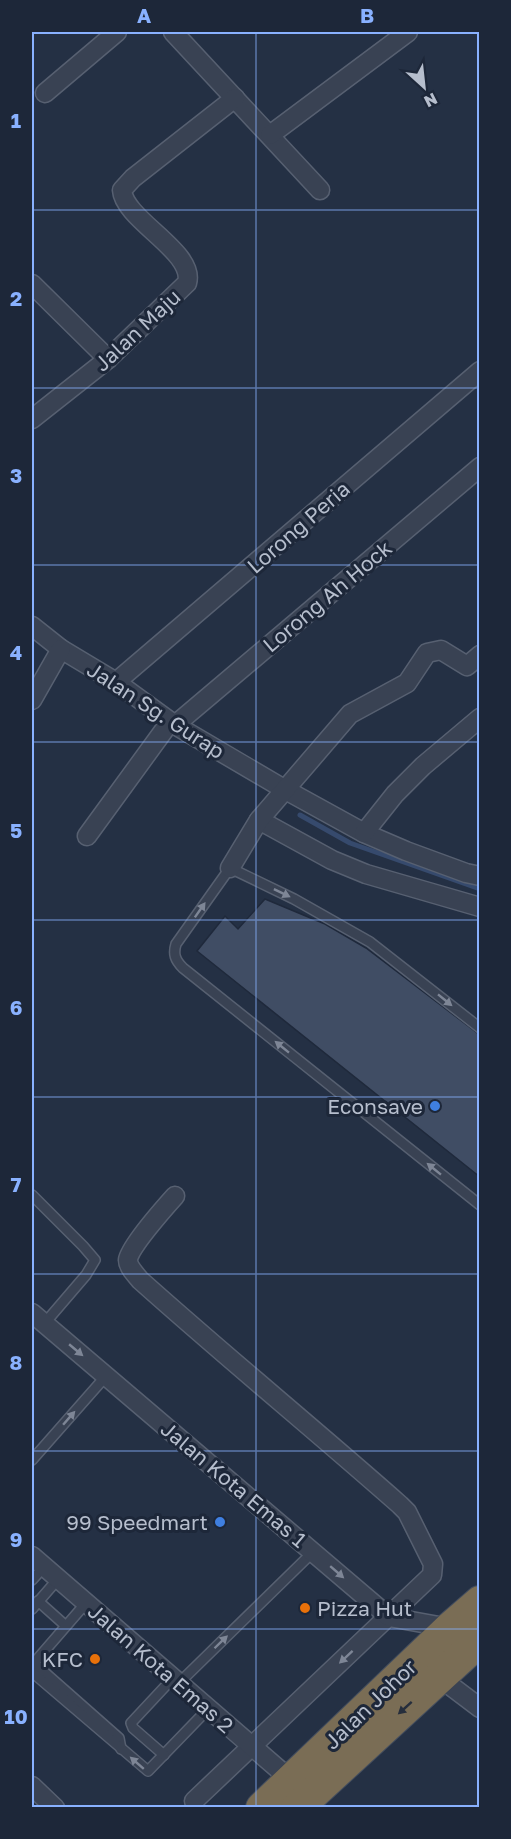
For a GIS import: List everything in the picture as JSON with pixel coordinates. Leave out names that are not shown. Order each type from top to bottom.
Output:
[{"type":"highway","name":"Jalan Johor","points":[[294,1794],[450,1628],[480,1602]]},
{"type":"highway","name":"Jalan Johor","points":[[262,1808],[294,1794],[439,1677],[480,1640]]},
{"type":"street","points":[[45,93],[117,32]]},
{"type":"street","points":[[173,32],[320,190]]},
{"type":"street","points":[[270,135],[408,32]]},
{"type":"street","name":"Jalan Maju","points":[[33,414],[108,359],[187,283],[188,277],[182,260],[134,212],[123,197],[122,190],[133,178],[235,98]]},
{"type":"street","points":[[32,284],[108,359]]},
{"type":"street","name":"Lorong Peria","points":[[116,682],[480,371]]},
{"type":"street","name":"Lorong Ah Hock","points":[[87,836],[173,723],[480,468]]},
{"type":"street","name":"Jalan Sg. Gurap","points":[[32,626],[61,649],[116,682],[173,723],[284,789],[364,833],[406,851],[480,876]]},
{"type":"street","points":[[32,700],[61,649]]},
{"type":"street","points":[[230,868],[259,820],[350,714],[407,683],[427,652],[441,650],[467,666],[480,656]]},
{"type":"street","points":[[364,833],[395,794],[423,766],[480,718]]},
{"type":"street","points":[[259,820],[332,860],[366,874],[480,907]]},
{"type":"street","points":[[175,1196],[140,1238],[129,1255],[128,1263],[140,1280],[234,1364],[296,1413],[407,1512],[434,1570],[432,1575],[389,1617],[194,1801]]},
{"type":"street","name":"Jalan Kota Emas 1","points":[[38,1318],[389,1617]]},
{"type":"street","name":"Jalan Kota Emas 2","points":[[44,1567],[251,1746],[294,1794]]},
{"type":"street","points":[[389,1617],[450,1628]]},
{"type":"street","points":[[439,1677],[480,1708]]},
{"type":"street","points":[[32,1786],[55,1808]]},
{"type":"lane","points":[[480,1028],[370,942],[294,899],[230,868],[176,944],[173,952],[179,964],[480,1205]]},
{"type":"lane","points":[[32,1195],[95,1260],[86,1275],[38,1318]]},
{"type":"lane","points":[[32,1460],[105,1376]]},
{"type":"lane","points":[[164,1755],[133,1728],[131,1723],[313,1552]]},
{"type":"lane","points":[[32,1581],[44,1567]]},
{"type":"lane","points":[[44,1567],[35,1605],[66,1626]]},
{"type":"lane","points":[[86,1603],[34,1661],[34,1664],[119,1738],[120,1749]]},
{"type":"lane","points":[[32,1672],[147,1771],[208,1709]]},
{"type":"building","name":"Econsave","points":[[265,899],[325,924],[366,948],[480,1035],[480,1177],[197,951],[225,916],[238,929]]},
{"type":"waterway","points":[[300,815],[350,843],[480,889]]},
{"type":"place","name":"Econsave","points":[[435,1106]]},
{"type":"place","name":"99 Speedmart","points":[[220,1522]]},
{"type":"place","name":"Pizza Hut","points":[[305,1608]]},
{"type":"place","name":"KFC","points":[[95,1659]]}]
